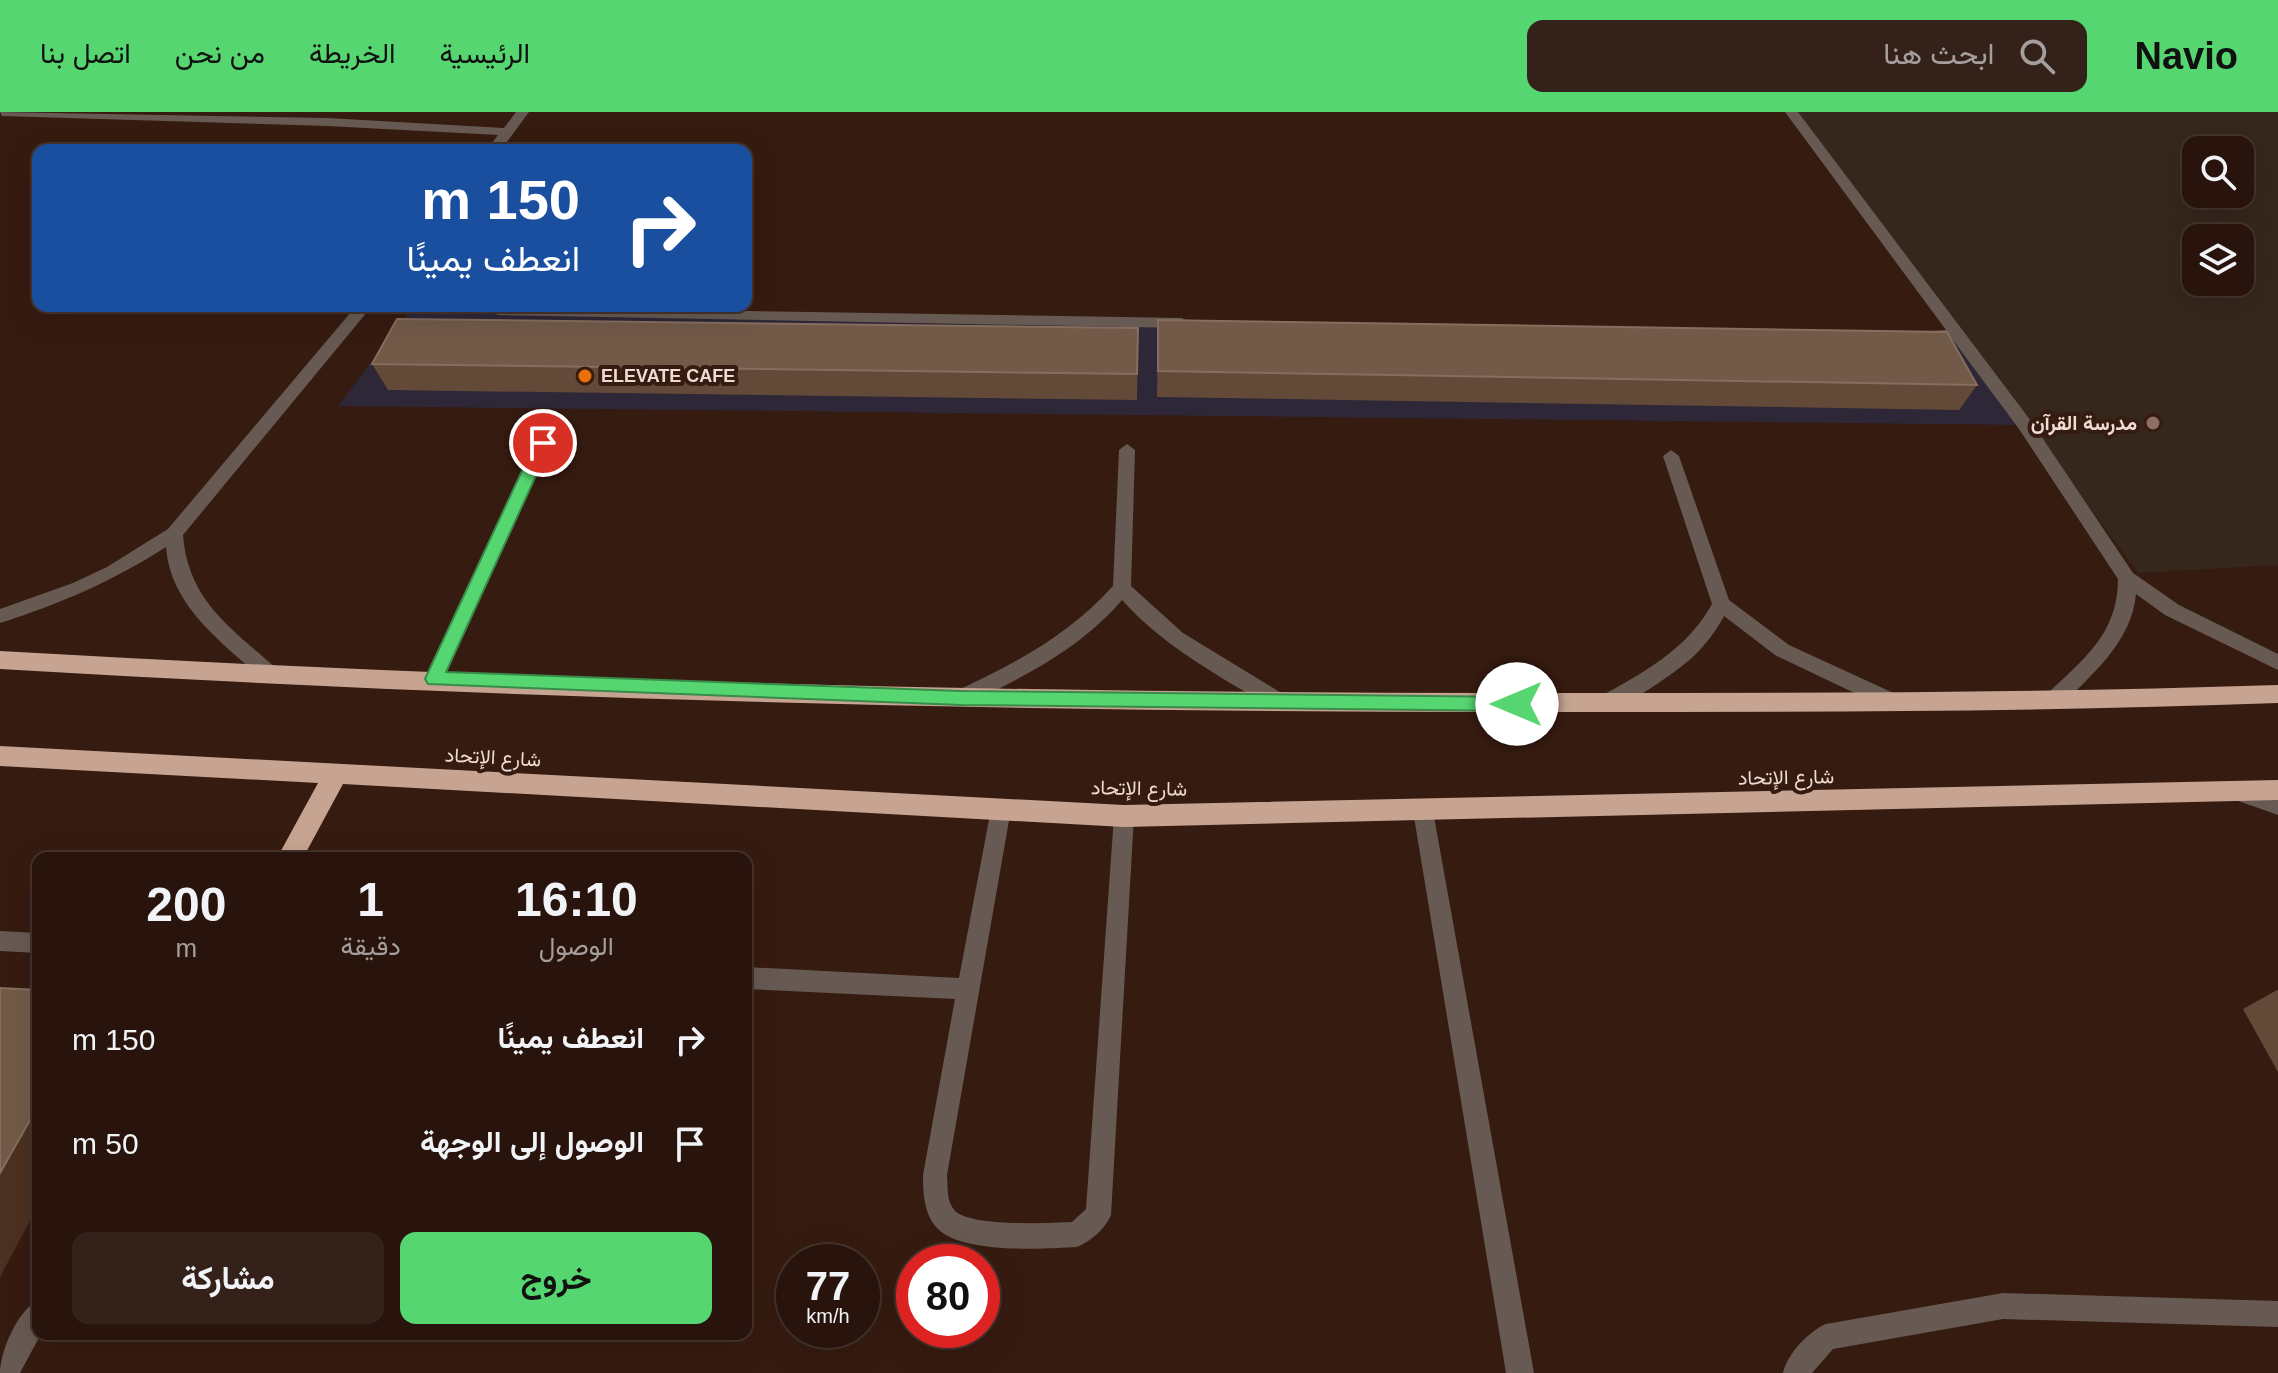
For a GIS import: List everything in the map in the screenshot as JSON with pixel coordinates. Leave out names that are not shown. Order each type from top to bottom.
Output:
[{"type":"highway","points":[[0,660],[272,676],[961,698],[1281,703],[2052,702],[2278,694]]},
{"type":"highway","name":"شارع الإتحاد","points":[[0,756],[1124,816],[2278,790]]},
{"type":"highway","points":[[293,852],[336,774]]},
{"type":"street","points":[[2,112],[327,122],[508,132]]},
{"type":"street","points":[[499,144],[523,112]]},
{"type":"street","points":[[1791,112],[2025,425],[2127,578],[2172,610],[2278,663]]},
{"type":"street","points":[[0,616],[79,588],[113,572],[174,534],[359,312]]},
{"type":"street","points":[[502,312],[1199,323]]},
{"type":"street","points":[[1911,335],[1958,335]]},
{"type":"street","points":[[434,679],[543,443]]},
{"type":"street","points":[[961,698],[1062,646],[1085,629],[1122,588],[1127,450]]},
{"type":"street","points":[[1671,456],[1721,604],[1782,650],[1893,702]]},
{"type":"street","points":[[174,534],[175,565],[189,597],[272,676]]},
{"type":"street","points":[[2052,702],[2123,622],[2129,594],[2127,578]]},
{"type":"street","points":[[1122,588],[1136,605],[1171,635],[1281,703]]},
{"type":"street","points":[[1605,704],[1688,652],[1706,633],[1721,604]]},
{"type":"street","points":[[2237,792],[2278,806]]},
{"type":"street","points":[[1001,809],[934,1195],[940,1213],[954,1226],[971,1233],[1077,1234],[1098,1215],[1124,816]]},
{"type":"street","points":[[1423,811],[1520,1373]]},
{"type":"street","points":[[0,941],[32,943]]},
{"type":"street","points":[[752,978],[969,989]]},
{"type":"street","points":[[1797,1373],[1797,1369],[1826,1337],[2003,1306],[2278,1314]]},
{"type":"street","points":[[5,1373],[32,1325]]},
{"type":"shaded area","name":"مدرسة القرآن","points":[[1798,112],[2278,112],[2278,565],[2138,573]]},
{"type":"shaded area","points":[[409,312],[474,312],[1958,335],[2025,425],[338,406]]},
{"type":"building","points":[[397,319],[1138,328],[1137,374],[372,364]]},
{"type":"building","points":[[1158,320],[1947,332],[1977,385],[1158,371]]},
{"type":"building","points":[[0,988],[32,990],[32,1117],[0,1173]]},
{"type":"place","name":"ELEVATE CAFE","points":[[585,376]]},
{"type":"place","name":"مدرسة القرآن","points":[[2153,423]]},
{"type":"route","points":[[543,443],[434,679],[961,698],[1517,704]]}]
